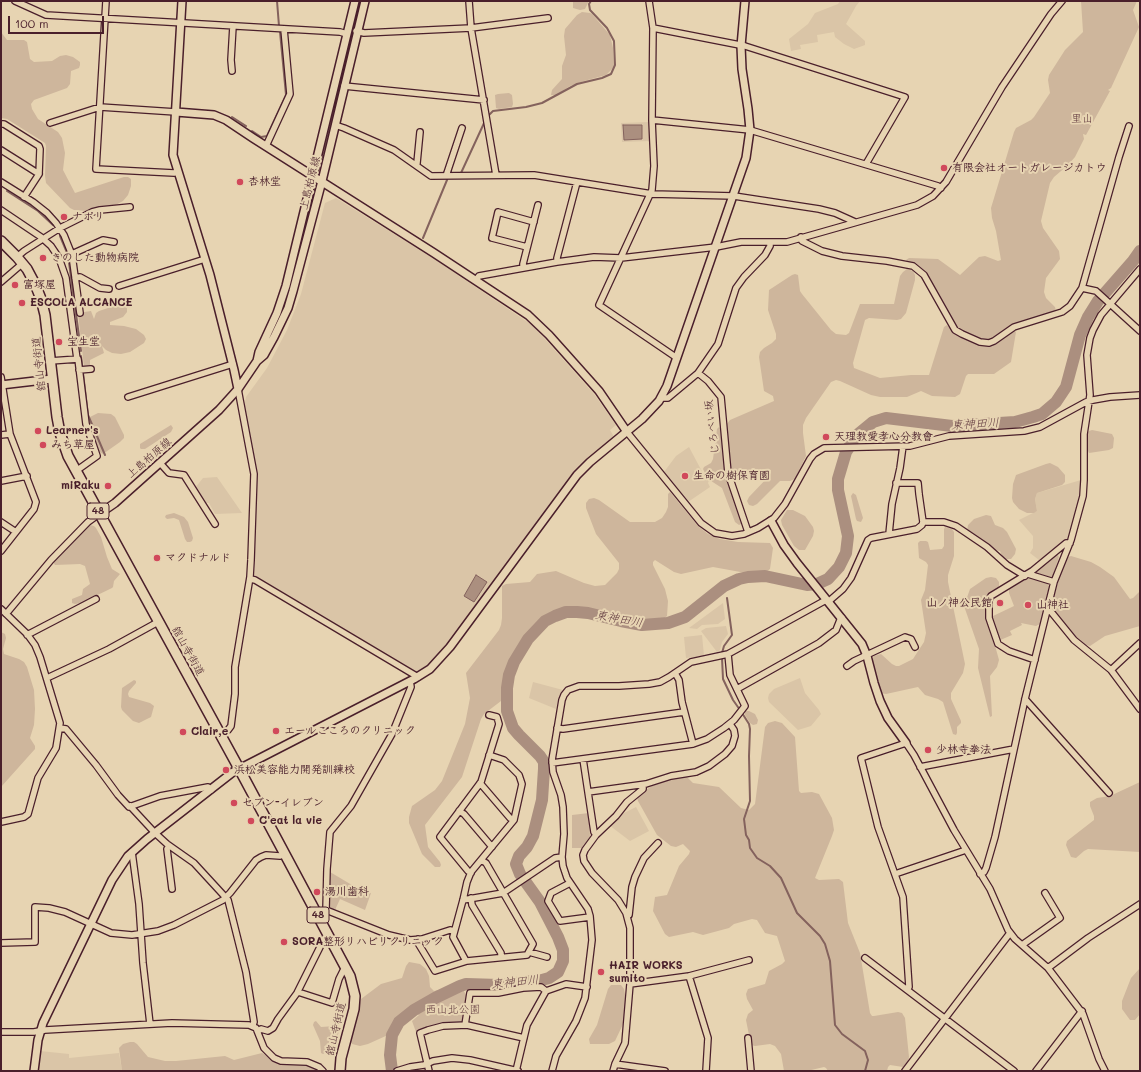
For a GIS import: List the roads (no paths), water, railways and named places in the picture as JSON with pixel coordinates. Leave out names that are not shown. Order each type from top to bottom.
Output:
[{"type":"main road","name":"舘山寺街道","points":[[1,242],[20,260],[35,284],[42,303],[46,319],[56,417],[65,449],[318,915],[352,982],[355,1002],[341,1058],[340,1071]]},
{"type":"street","points":[[15,1],[46,15],[340,32],[347,34]]},
{"type":"street","points":[[106,1],[96,169],[178,172]]},
{"type":"street","points":[[182,1],[173,155],[205,259],[233,364],[254,474],[250,579],[235,667],[235,694],[230,726],[228,730],[220,734]]},
{"type":"street","name":"上島柏原線","points":[[257,361],[259,352],[277,313],[286,286],[355,1]]},
{"type":"street","name":"上島柏原線","points":[[99,514],[115,503],[213,416],[238,389],[257,361],[264,355],[270,346],[289,304],[322,181],[364,1]]},
{"type":"street","points":[[469,1],[471,28],[496,175]]},
{"type":"street","points":[[650,1],[653,28],[652,120],[654,166],[652,194],[599,305],[676,358]]},
{"type":"street","points":[[34,1071],[40,1031],[45,1017],[119,868],[132,852],[233,772],[418,677],[430,669],[443,655],[577,475],[590,462],[648,414],[661,398],[667,386],[746,158],[750,130],[742,69],[741,46],[745,1]]},
{"type":"street","points":[[476,280],[479,276],[594,257],[621,258],[716,247],[741,242],[787,242],[917,205],[928,199],[941,188],[950,177],[1000,91],[1051,14],[1062,1]]},
{"type":"street","points":[[356,31],[364,33],[471,28],[548,18]]},
{"type":"street","points":[[232,72],[231,60],[233,26]]},
{"type":"street","points":[[653,28],[741,46],[905,97],[866,164]]},
{"type":"street","points":[[266,146],[290,94],[284,29]]},
{"type":"street","points":[[344,86],[484,100]]},
{"type":"street","points":[[50,123],[100,107],[214,115],[221,117],[476,280],[528,315],[542,328],[598,391],[627,432],[705,527],[715,533],[726,536],[738,535],[758,528],[780,512],[814,454],[824,448],[904,446],[949,436],[1032,430],[1047,424],[1088,402],[1106,397],[1140,395]]},
{"type":"street","points":[[652,120],[750,130],[941,188]]},
{"type":"street","points":[[1,124],[4,124],[39,146],[40,149],[39,174],[24,197]]},
{"type":"street","points":[[335,126],[344,128],[394,150],[430,176],[534,174],[652,194],[734,196],[819,209],[835,213],[855,222]]},
{"type":"street","points":[[801,237],[802,241],[822,251],[842,256],[887,261],[913,266],[924,275],[955,330],[962,334],[989,343],[998,339],[1017,326],[1062,312],[1070,306],[1082,288],[1129,126]]},
{"type":"street","points":[[446,176],[462,128]]},
{"type":"street","points":[[416,165],[420,132]]},
{"type":"street","points":[[1,150],[39,174]]},
{"type":"street","points":[[557,262],[577,182]]},
{"type":"street","points":[[2,186],[24,197],[47,213],[60,228],[68,241],[72,254],[80,313]]},
{"type":"street","points":[[524,268],[523,264],[538,205]]},
{"type":"street","points":[[1,282],[20,260],[44,239],[60,228],[96,211],[130,207]]},
{"type":"street","points":[[1,210],[44,239],[55,252],[64,271],[77,359],[84,370],[86,424],[97,456],[76,471]]},
{"type":"street","points":[[527,247],[492,238],[498,212],[534,222]]},
{"type":"street","points":[[72,254],[103,240],[114,242]]},
{"type":"street","points":[[661,398],[668,398],[698,374],[718,344],[736,288],[744,277],[765,255],[770,246],[770,242]]},
{"type":"street","points":[[119,286],[205,259]]},
{"type":"street","points":[[980,874],[984,872],[986,868],[995,837],[1025,699],[1054,582],[1070,543],[1081,504],[1084,488],[1083,441],[1090,395],[1087,355],[1090,338],[1096,322],[1108,302],[1140,269]]},
{"type":"street","points":[[75,278],[80,277],[100,288],[109,289]]},
{"type":"street","points":[[1082,288],[1096,292],[1140,331]]},
{"type":"street","points":[[50,361],[77,359]]},
{"type":"street","points":[[128,396],[233,364]]},
{"type":"street","name":"じろべい坂","points":[[698,374],[708,381],[721,397],[728,473],[748,532]]},
{"type":"street","points":[[1,551],[36,506],[36,499],[10,434],[1,382],[52,379]]},
{"type":"street","points":[[1,435],[10,434]]},
{"type":"street","points":[[889,534],[896,483],[904,446]]},
{"type":"street","points":[[160,463],[169,472],[184,475],[216,524]]},
{"type":"street","points":[[1,481],[27,476]]},
{"type":"street","points":[[552,1071],[559,1048],[579,1014],[585,998],[591,948],[590,917],[588,909],[570,883],[565,872],[562,857],[564,834],[563,807],[552,763],[552,754],[564,694],[574,687],[579,686],[649,684],[664,680],[687,664],[728,654],[827,601],[843,589],[851,578],[868,540],[874,536],[920,528],[923,522],[918,494],[918,483],[896,483]]},
{"type":"street","points":[[6,614],[51,560],[88,522],[99,514]]},
{"type":"street","points":[[771,520],[790,554],[858,639],[867,655],[880,701],[888,718],[906,743],[920,767],[993,896],[1010,933],[1048,968],[1082,1011],[1099,1059],[1105,1071]]},
{"type":"street","points":[[1,522],[16,532]]},
{"type":"street","points":[[923,522],[944,522],[956,526],[987,546],[1007,565],[1026,575],[1054,582]]},
{"type":"street","points":[[1035,660],[1009,651],[998,644],[989,618],[990,598],[1026,575],[1066,543],[1070,543]]},
{"type":"street","points":[[250,579],[255,580],[418,677]]},
{"type":"street","points":[[27,635],[96,599]]},
{"type":"street","points":[[1048,608],[1074,640],[1111,670],[1140,709]]},
{"type":"street","points":[[1,609],[27,635],[38,651],[60,718],[60,728],[56,748],[38,778],[28,814],[24,817],[1,822]]},
{"type":"street","points":[[737,689],[819,643],[836,630],[842,618]]},
{"type":"street","points":[[47,678],[110,649],[158,622]]},
{"type":"street","points":[[847,666],[905,637],[911,639],[915,647]]},
{"type":"street","points":[[1111,670],[1140,643]]},
{"type":"street","points":[[552,763],[693,744],[707,739],[730,724],[745,706],[728,669],[728,654]]},
{"type":"street","points":[[675,673],[679,680],[680,696],[693,744]]},
{"type":"street","points":[[326,910],[330,832],[351,806],[390,738],[411,687],[410,681]]},
{"type":"street","points":[[1025,699],[1109,793]]},
{"type":"street","points":[[557,728],[563,730],[684,712]]},
{"type":"street","points":[[471,873],[440,838],[480,783],[499,724],[497,717],[489,714]]},
{"type":"street","points":[[588,792],[643,785],[671,776],[696,772],[716,762],[729,750],[734,741],[734,730],[730,724]]},
{"type":"street","points":[[60,728],[66,729],[96,765],[118,795],[155,833],[169,846],[191,860],[226,897],[235,924],[246,972],[254,1022],[253,1025],[258,1031],[264,1048],[274,1058],[288,1062],[307,1062],[319,1067],[323,1071]]},
{"type":"street","points":[[906,743],[861,758],[878,828],[903,897],[909,987],[907,989]]},
{"type":"street","points":[[920,767],[1014,749]]},
{"type":"street","points":[[466,961],[453,937],[467,882],[471,873],[514,820],[521,788],[521,779],[519,775],[504,760],[489,755]]},
{"type":"street","points":[[583,759],[594,832],[596,835]]},
{"type":"street","points":[[480,783],[510,818],[514,820]]},
{"type":"street","points":[[614,1071],[615,1064],[625,1043],[630,984],[631,935],[627,915],[618,900],[592,873],[584,861],[584,852],[596,835],[616,816],[627,802],[644,789],[643,785]]},
{"type":"street","points":[[130,806],[160,796],[208,787],[211,790]]},
{"type":"street","points":[[460,811],[492,847]]},
{"type":"street","points":[[627,915],[629,914],[632,886],[639,867],[644,858],[658,842]]},
{"type":"street","points":[[169,846],[167,849],[172,889]]},
{"type":"street","points":[[895,874],[966,850]]},
{"type":"street","points":[[132,852],[142,934],[143,963],[150,1024]]},
{"type":"street","points":[[1,943],[35,942],[35,907],[50,908],[62,911],[111,933],[123,935],[158,931],[174,925],[218,903],[226,897],[256,860],[266,855],[280,856],[285,854]]},
{"type":"street","points":[[463,900],[503,893],[556,858],[562,857]]},
{"type":"street","points":[[418,939],[418,943],[435,971],[466,961],[528,955],[533,944],[486,863],[481,860]]},
{"type":"street","points":[[570,883],[551,893],[548,901],[560,921],[590,917]]},
{"type":"street","points":[[1022,945],[1060,918],[1045,893]]},
{"type":"street","points":[[471,898],[472,905],[501,954],[501,957]]},
{"type":"street","points":[[1048,968],[1088,938],[1140,904]]},
{"type":"street","points":[[318,915],[326,910]]},
{"type":"street","points":[[326,910],[389,934],[410,940],[450,930],[454,931]]},
{"type":"street","points":[[905,1071],[1010,933]]},
{"type":"street","points":[[258,1031],[261,1029],[268,1031],[273,1028],[298,992],[324,939],[329,937]]},
{"type":"street","points":[[529,952],[547,957]]},
{"type":"street","points":[[865,958],[1014,1071]]},
{"type":"street","points":[[630,984],[689,976],[749,960]]},
{"type":"street","points":[[298,992],[332,1003],[339,979],[343,972],[347,970]]},
{"type":"street","points":[[689,976],[708,1038],[706,1071]]},
{"type":"street","points":[[397,1071],[442,1059],[461,1059],[517,1071],[529,1020],[546,991],[566,984],[587,987]]},
{"type":"street","points":[[465,1025],[470,993],[498,993],[523,988],[541,987],[546,991]]},
{"type":"street","points":[[1036,1071],[1082,1011]]},
{"type":"street","points":[[1,1032],[172,1023],[253,1025]]},
{"type":"street","points":[[429,1071],[420,1033],[443,1026],[465,1025],[524,1038]]},
{"type":"street","points":[[748,1038],[751,1071]]},
{"type":"street","points":[[615,1064],[665,1071]]},
{"type":"waterway","points":[[277,1],[279,26]]},
{"type":"waterway","points":[[489,115],[493,111],[526,107],[542,103],[577,84],[602,78],[611,74],[615,65],[614,41],[607,28],[590,10],[589,4],[591,1]]},
{"type":"waterway","points":[[252,131],[261,137],[267,136],[286,95],[280,32]]},
{"type":"waterway","points":[[232,117],[246,126]]},
{"type":"waterway","points":[[461,173],[485,121]]},
{"type":"waterway","points":[[423,238],[447,180]]},
{"type":"waterway","points":[[7,191],[38,211],[53,225]]},
{"type":"waterway","points":[[60,236],[68,255],[81,351]]},
{"type":"waterway","name":"東神田川","points":[[392,1071],[390,1055],[392,1035],[399,1022],[414,1010],[435,998],[466,984],[499,985],[549,978],[558,972],[563,961],[563,950],[558,937],[540,902],[520,874],[516,864],[519,856],[527,847],[533,836],[542,800],[544,769],[544,762],[540,756],[513,728],[507,711],[507,688],[509,675],[514,662],[528,639],[545,621],[566,612],[588,613],[642,625],[668,623],[685,617],[724,586],[739,579],[765,576],[807,585],[817,584],[828,579],[839,567],[846,553],[848,536],[838,490],[838,479],[846,452],[856,436],[873,422],[886,418],[952,426],[1015,422],[1042,414],[1056,402],[1066,387],[1080,335],[1088,317],[1098,301],[1140,251]]},
{"type":"waterway","name":"東神田川","points":[[1136,258],[1139,261]]},
{"type":"waterway","points":[[81,356],[88,415],[105,455]]},
{"type":"waterway","name":"東神田川","points":[[725,585],[726,589]]},
{"type":"waterway","points":[[722,653],[724,646],[732,635],[727,598]]},
{"type":"waterway","points":[[722,658],[723,679],[733,700],[740,710]]},
{"type":"waterway","points":[[742,713],[749,724],[750,729],[750,801],[744,819],[746,835],[749,840],[750,848],[757,858],[770,866],[781,878],[797,913],[820,936],[825,944],[830,961],[835,1025],[842,1034],[865,1051],[868,1060],[865,1071]]},
{"type":"place","name":"有限会社オートガレージカトウ","points":[[944,168]]},
{"type":"place","name":"杏林堂","points":[[240,182]]},
{"type":"place","name":"ナポリ","points":[[64,217]]},
{"type":"place","name":"きのした動物病院","points":[[43,258]]},
{"type":"place","name":"富塚屋","points":[[15,285]]},
{"type":"place","name":"ESCOLA ALCANCE","points":[[22,303]]},
{"type":"place","name":"宝生堂","points":[[59,342]]},
{"type":"place","name":"Learner's","points":[[38,431]]},
{"type":"place","name":"天理教愛孝心分教會","points":[[826,437]]},
{"type":"place","name":"みち草屋","points":[[43,445]]},
{"type":"place","name":"生命の樹保育園","points":[[685,476]]},
{"type":"place","name":"miRaku","points":[[108,486]]},
{"type":"place","name":"マクドナルド","points":[[157,558]]},
{"type":"place","name":"山ノ神公民館","points":[[1000,603]]},
{"type":"place","name":"山神社","points":[[1028,605]]},
{"type":"place","name":"エールこころのクリニック","points":[[276,731]]},
{"type":"place","name":"Clair,e","points":[[183,732]]},
{"type":"place","name":"少林寺拳法","points":[[928,750]]},
{"type":"place","name":"浜松美容能力開発訓練校","points":[[226,770]]},
{"type":"place","name":"セブン-イレブン","points":[[234,803]]},
{"type":"place","name":"C'eat la vie","points":[[251,821]]},
{"type":"place","name":"湯川歯科","points":[[317,892]]},
{"type":"place","name":"SORA整形リハビリクリニック","points":[[284,942]]},
{"type":"place","name":"HAIR WORKS sumito","points":[[601,972]]},
{"type":"park label","name":"里山","points":[[1082,119]]},
{"type":"park label","name":"西山北公園","points":[[453,1010]]}]
